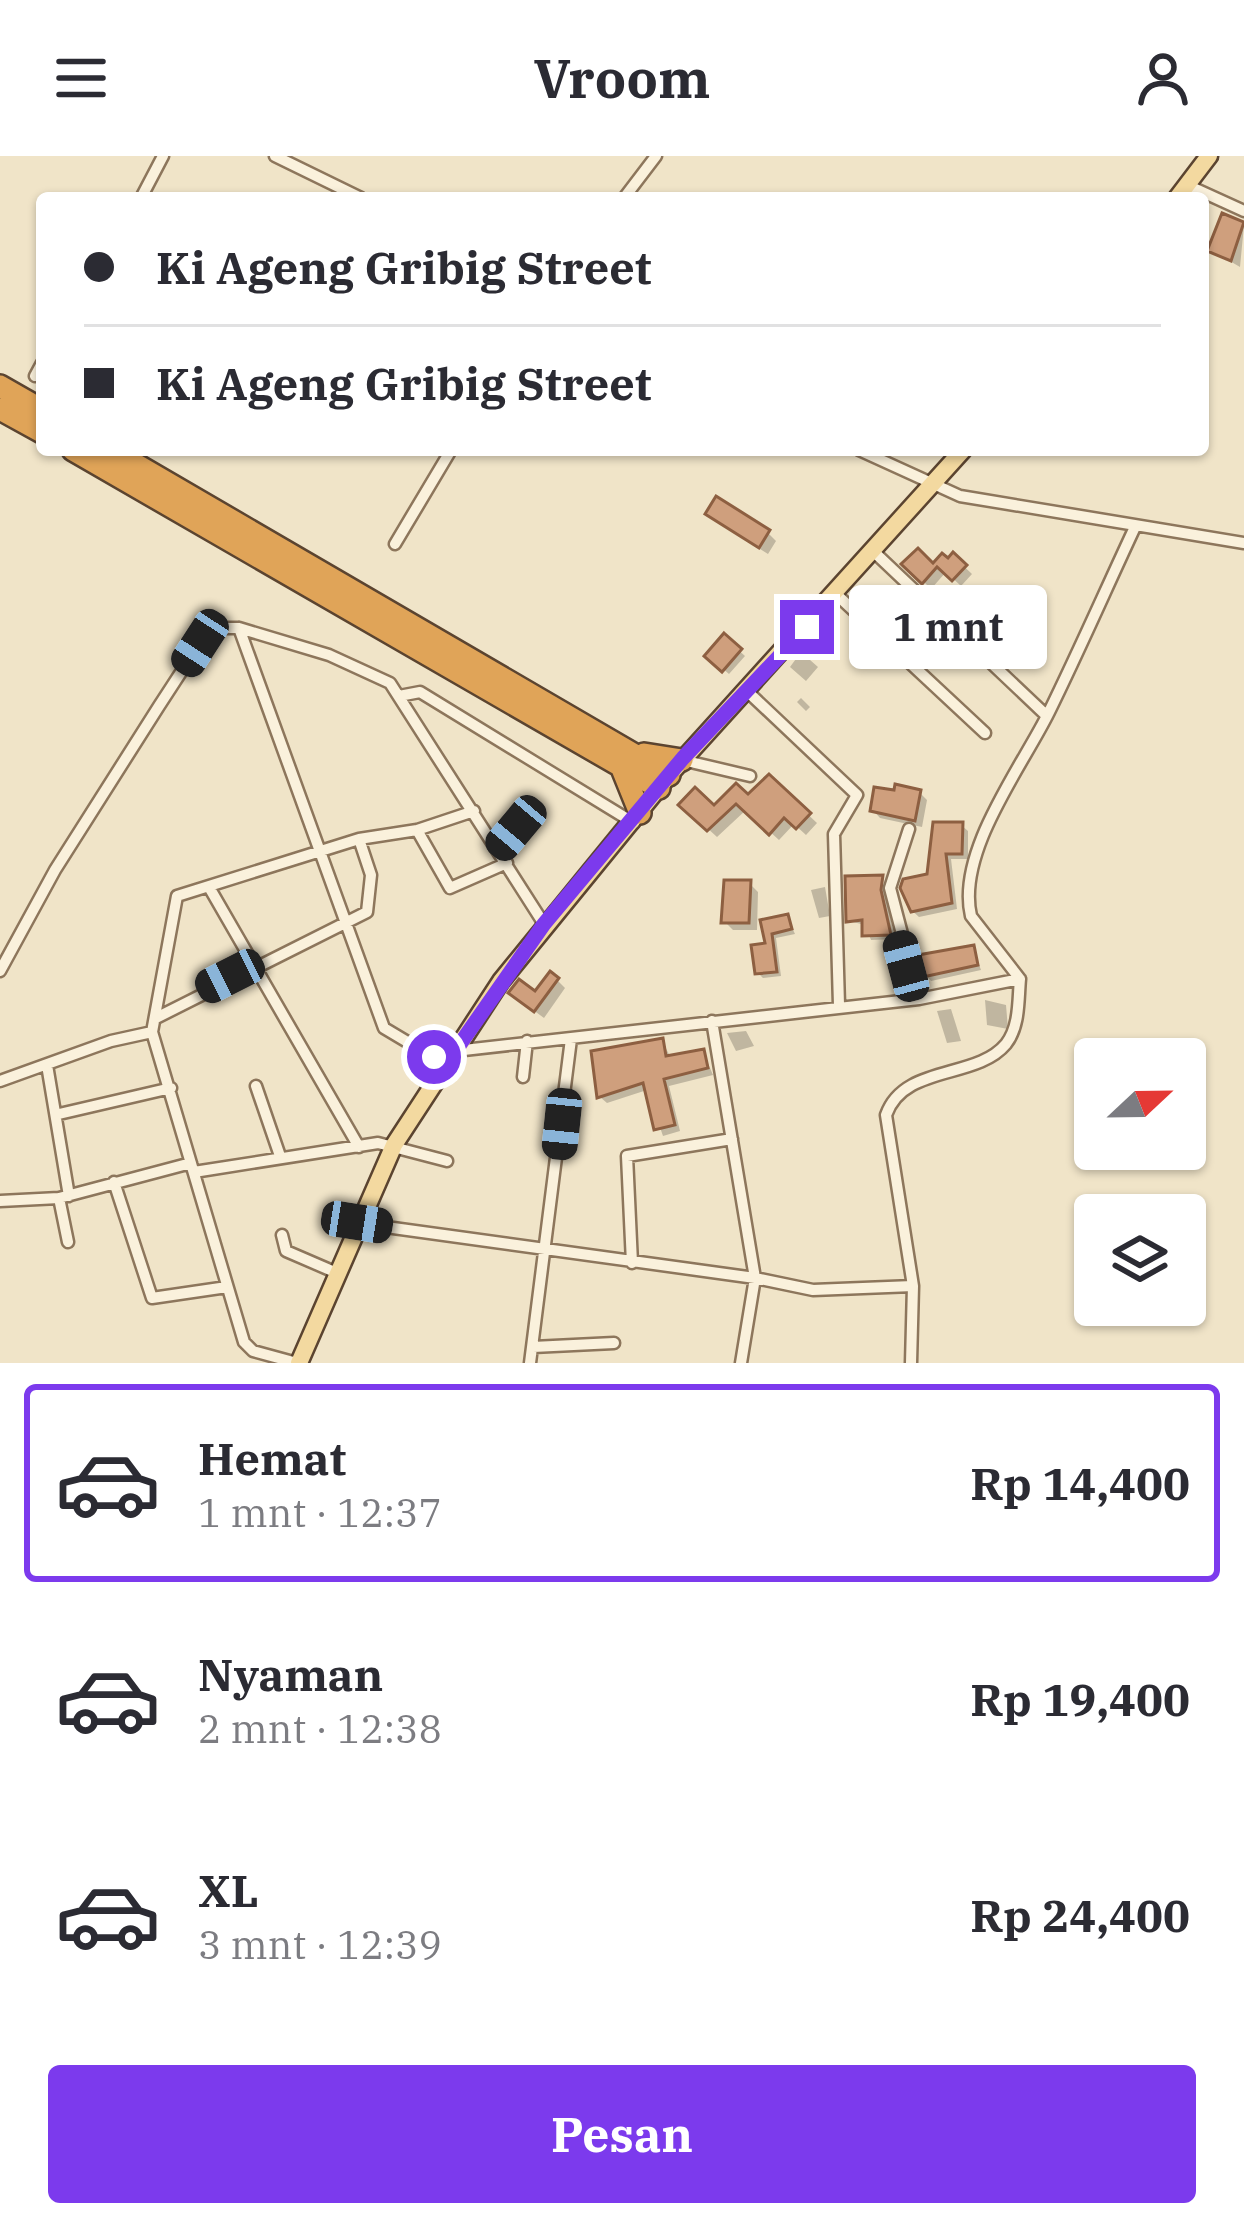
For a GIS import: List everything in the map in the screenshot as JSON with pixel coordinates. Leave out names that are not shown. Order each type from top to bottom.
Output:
[{"type":"highway","points":[[0,386],[36,407]]},
{"type":"highway","points":[[4,415],[36,429]]},
{"type":"highway","points":[[84,456],[629,760],[670,774]]},
{"type":"highway","points":[[121,456],[629,760]]},
{"type":"highway","points":[[629,760],[637,818]]},
{"type":"main road","points":[[1182,192],[1209,156]]},
{"type":"main road","points":[[298,1363],[394,1145],[544,924],[670,774],[958,456]]},
{"type":"street","points":[[144,192],[163,156]]},
{"type":"street","points":[[275,156],[349,192]]},
{"type":"street","points":[[629,192],[656,156]]},
{"type":"street","points":[[1209,200],[1244,211]]},
{"type":"street","points":[[0,434],[4,415]]},
{"type":"street","points":[[395,544],[447,456]]},
{"type":"street","points":[[871,456],[931,487],[1244,543]]},
{"type":"street","points":[[911,1363],[913,1286],[887,1139],[888,1108],[905,1089],[1004,1046],[1017,1016],[1019,979],[977,929],[968,903],[996,806],[1047,716],[1135,527]]},
{"type":"street","points":[[872,551],[1047,716]]},
{"type":"street","points":[[836,594],[985,733]]},
{"type":"street","points":[[0,971],[55,870],[200,643],[220,628],[239,628],[329,655],[384,679],[544,924]]},
{"type":"street","points":[[239,628],[384,1028],[451,1058],[527,1041],[919,999],[1019,979]]},
{"type":"street","points":[[398,696],[419,692],[637,818]]},
{"type":"street","points":[[748,692],[856,793],[834,834],[838,1005]]},
{"type":"street","points":[[670,774],[750,776]]},
{"type":"street","points":[[499,849],[534,808]]},
{"type":"street","points":[[298,1363],[248,1347],[152,1033],[177,896],[359,839],[417,830],[474,811]]},
{"type":"street","points":[[909,829],[890,887],[910,982],[919,999]]},
{"type":"street","points":[[417,830],[450,887],[507,862]]},
{"type":"street","points":[[156,1018],[370,908],[371,875],[359,839]]},
{"type":"street","points":[[209,887],[359,1147]]},
{"type":"street","points":[[712,1022],[755,1278],[741,1363]]},
{"type":"street","points":[[0,1082],[123,1037],[152,1033]]},
{"type":"street","points":[[530,1363],[548,1251],[571,1039]]},
{"type":"street","points":[[523,1078],[527,1041]]},
{"type":"street","points":[[47,1065],[59,1114],[68,1242]]},
{"type":"street","points":[[256,1086],[280,1156]]},
{"type":"street","points":[[59,1114],[171,1088]]},
{"type":"street","points":[[632,1263],[628,1155],[732,1139]]},
{"type":"street","points":[[0,1201],[64,1197],[193,1167],[359,1147],[394,1145],[447,1161]]},
{"type":"street","points":[[115,1182],[152,1298],[227,1287]]},
{"type":"street","points":[[357,1222],[813,1290],[913,1286]]},
{"type":"street","points":[[282,1235],[286,1251],[337,1273]]},
{"type":"street","points":[[533,1347],[614,1343]]},
{"type":"building","points":[[1222,213],[1244,222],[1231,261],[1209,252]]},
{"type":"building","points":[[716,496],[770,530],[759,548],[705,514]]},
{"type":"building","points":[[918,548],[933,563],[942,553],[948,558],[953,552],[967,565],[952,581],[937,567],[922,584],[901,564]]},
{"type":"building","points":[[724,633],[742,649],[722,672],[704,656]]},
{"type":"building","points":[[769,774],[811,813],[796,829],[784,818],[769,835],[736,804],[707,831],[678,805],[695,787],[714,805],[736,783],[748,794]]},
{"type":"building","points":[[895,784],[921,790],[915,821],[870,811],[874,787],[894,790]]},
{"type":"building","points":[[933,822],[963,822],[962,854],[946,854],[952,903],[911,912],[900,888],[903,879],[927,874]]},
{"type":"building","points":[[883,875],[881,890],[891,935],[862,936],[862,920],[846,922],[845,876]]},
{"type":"building","points":[[724,880],[751,880],[749,923],[721,923]]},
{"type":"building","points":[[788,914],[792,929],[772,934],[777,972],[755,974],[751,945],[765,943],[760,920]]},
{"type":"building","points":[[974,945],[978,965],[923,977],[918,955]]},
{"type":"building","points":[[550,971],[559,978],[534,1012],[508,993],[519,979],[535,991]]},
{"type":"building","points":[[663,1038],[666,1056],[704,1049],[708,1068],[664,1079],[675,1125],[654,1130],[643,1083],[597,1098],[591,1051]]},
{"type":"route","points":[[434,1057],[446,1064],[544,924],[634,823],[683,758],[807,627]]}]
